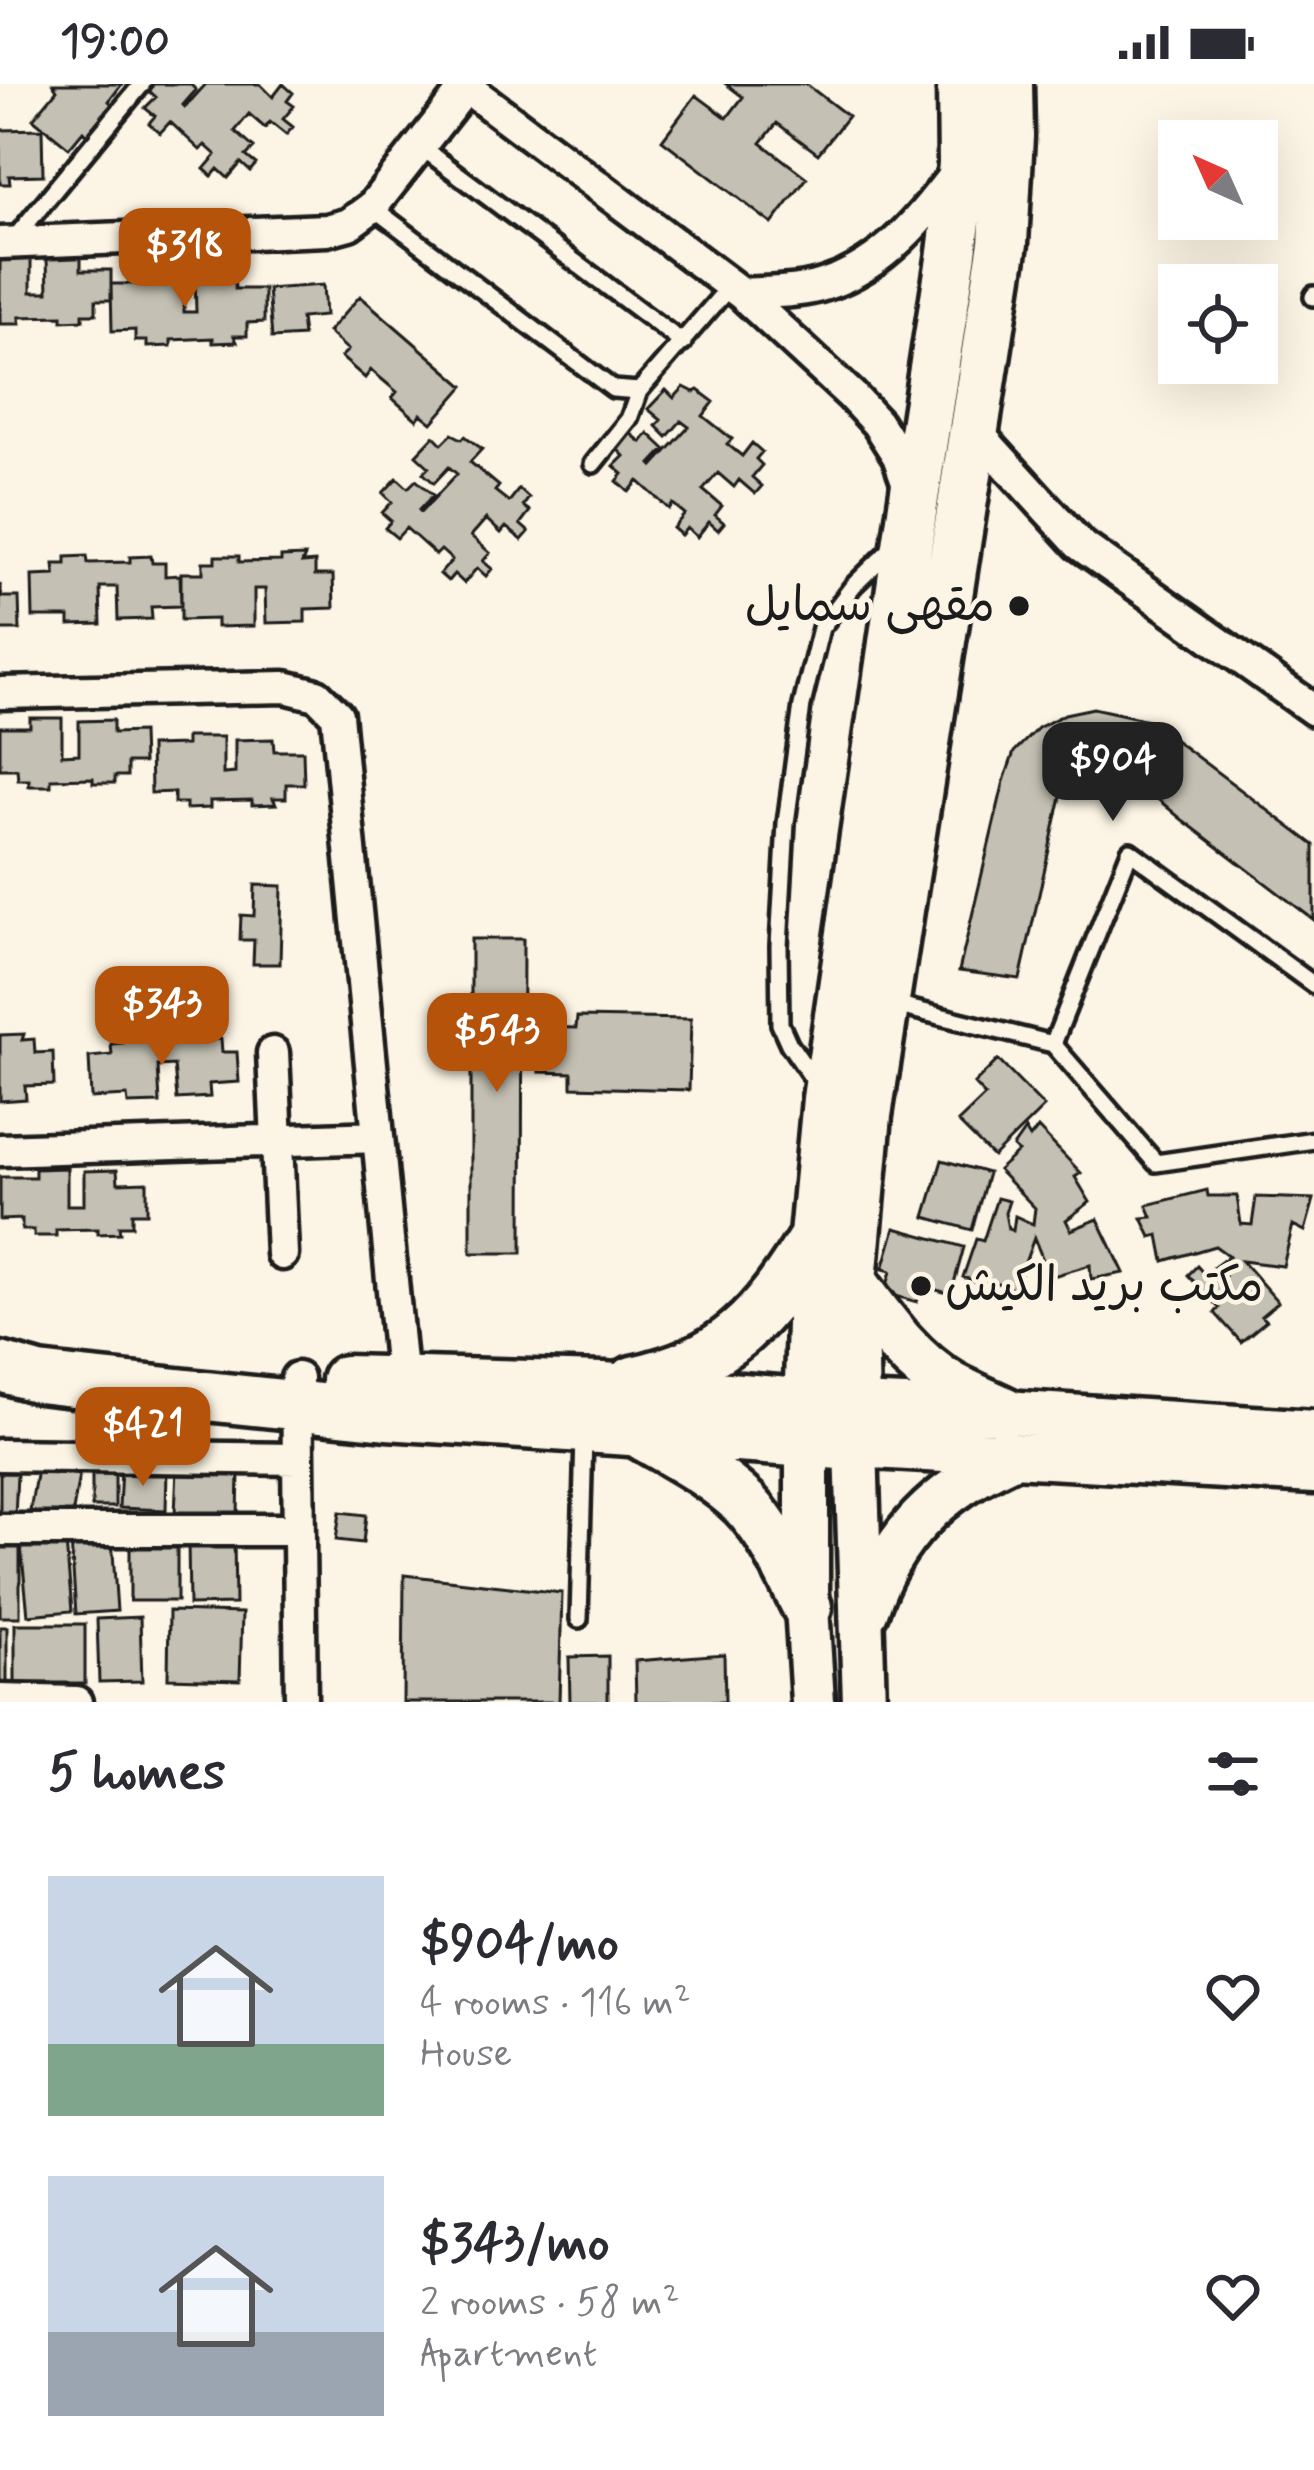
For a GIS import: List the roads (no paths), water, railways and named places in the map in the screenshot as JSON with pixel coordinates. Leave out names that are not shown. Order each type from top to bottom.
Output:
[{"type":"highway","points":[[831,1425],[814,1236],[827,1099],[938,357],[963,164],[962,84]]},
{"type":"highway","points":[[831,1425],[883,1001],[1003,243],[1008,84]]},
{"type":"highway","points":[[297,1392],[387,1415],[593,1407],[706,1356],[746,1329],[779,1294],[814,1236]]},
{"type":"highway","points":[[852,1281],[917,1361],[1010,1434]]},
{"type":"highway","points":[[0,1366],[73,1382],[297,1392],[402,1383],[593,1407],[831,1425]]},
{"type":"highway","points":[[593,1407],[705,1472],[744,1504],[768,1534],[808,1607]]},
{"type":"highway","points":[[633,1430],[831,1425]]},
{"type":"main road","points":[[831,1425],[1010,1434],[1314,1432]]},
{"type":"main road","points":[[813,1702],[808,1607],[831,1425]]},
{"type":"main road","points":[[831,1425],[860,1630],[864,1702]]},
{"type":"main road","points":[[1010,1434],[1314,1472]]},
{"type":"main road","points":[[860,1630],[890,1556],[915,1523],[978,1472],[1010,1434]]},
{"type":"street","points":[[5,243],[327,230],[349,224],[372,207],[464,86],[736,290],[851,395],[898,456],[911,515]]},
{"type":"street","points":[[736,290],[822,286],[860,270],[896,244],[963,164]]},
{"type":"street","points":[[974,429],[1079,544],[1314,710]]},
{"type":"street","points":[[0,693],[286,687],[317,695],[337,715],[402,1383]]},
{"type":"street","points":[[273,1053],[283,1254]]},
{"type":"street","points":[[0,1150],[378,1137]]},
{"type":"street","points":[[297,1392],[301,1702]]},
{"type":"street","points":[[0,1455],[298,1459]]},
{"type":"street","points":[[0,1530],[298,1530]]},
{"type":"street","points":[[0,1700],[76,1702]]},
{"type":"lane","points":[[5,243],[142,84]]},
{"type":"lane","points":[[420,146],[683,343]]},
{"type":"lane","points":[[372,207],[613,389],[640,392]]},
{"type":"lane","points":[[593,464],[629,419],[640,392],[736,290]]},
{"type":"lane","points":[[827,1099],[780,1024],[786,823],[802,705],[820,628],[911,515]]},
{"type":"lane","points":[[1053,1044],[1130,851],[1314,985]]},
{"type":"lane","points":[[883,1001],[1053,1044],[1156,1163],[1314,1140]]},
{"type":"lane","points":[[579,1619],[593,1407]]},
{"type":"place","name":"مقهى سمايل","points":[[1019,606]]},
{"type":"place","name":"مكتب بريد الكيش","points":[[921,1286]]}]
